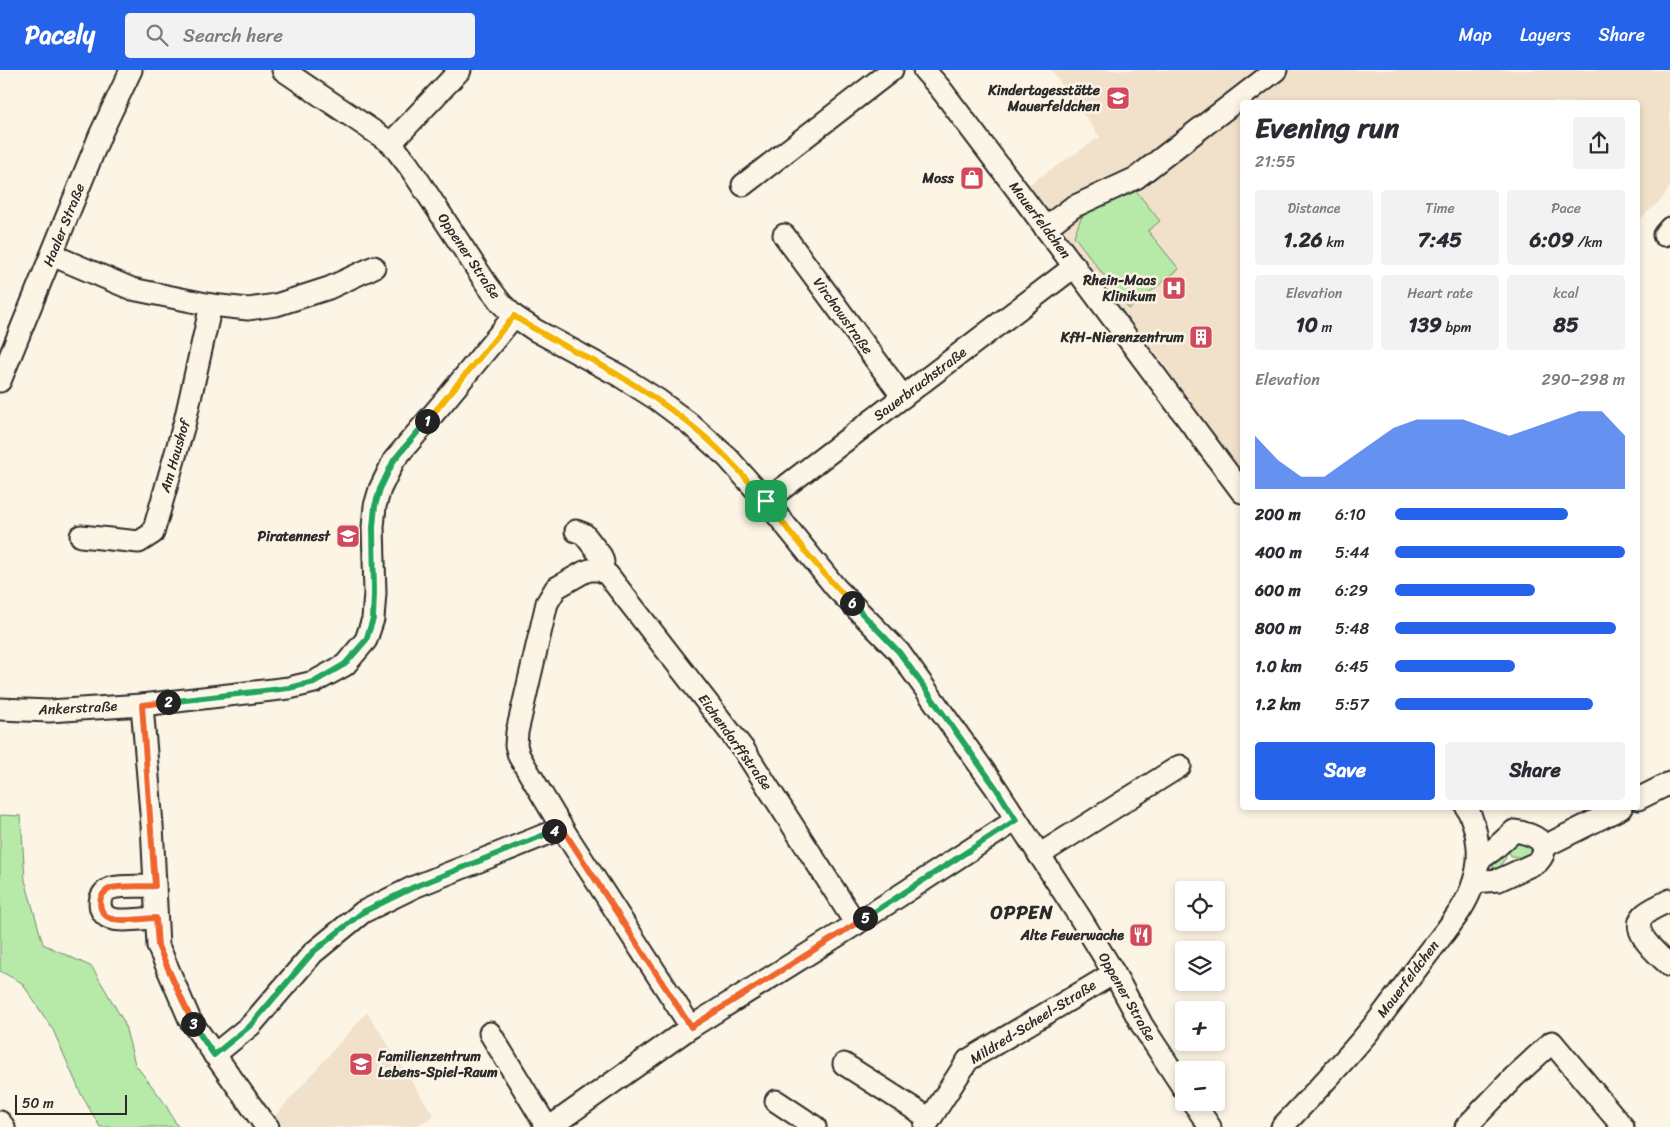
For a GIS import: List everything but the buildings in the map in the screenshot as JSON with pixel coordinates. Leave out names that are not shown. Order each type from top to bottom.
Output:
[{"type":"street","name":"Haaler Straße","points":[[0,381],[101,133],[131,70]]},
{"type":"street","name":"Oppener Straße","points":[[283,70],[391,143],[409,166],[488,286],[514,316],[534,330],[620,376],[666,406],[690,424],[728,458],[766,501],[836,588],[899,652],[996,788],[1114,973],[1142,1025],[1175,1075]]},
{"type":"street","points":[[391,143],[460,70]]},
{"type":"street","points":[[743,185],[892,70]]},
{"type":"street","name":"Mauerfeldchen","points":[[924,70],[946,96],[1075,266],[1240,489]]},
{"type":"street","points":[[1045,228],[1073,207],[1136,178],[1276,70]]},
{"type":"street","name":"Virchowstraße","points":[[784,235],[902,397]]},
{"type":"street","points":[[52,255],[132,289],[210,305],[248,309],[276,305],[329,288],[374,267]]},
{"type":"street","name":"Sauerbruchstraße","points":[[766,501],[1075,266]]},
{"type":"street","name":"Am Haushof","points":[[81,536],[139,542],[153,533],[185,421],[210,305]]},
{"type":"street","name":"Ankerstraße","points":[[0,709],[49,711],[142,705],[289,688],[314,682],[345,664],[366,640],[373,619],[373,527],[375,506],[380,489],[394,460],[514,316]]},
{"type":"street","name":"Eichendorffstraße","points":[[576,531],[584,534],[601,556],[603,562],[601,570],[608,574],[744,750],[856,924]]},
{"type":"street","points":[[601,570],[584,572],[556,588],[548,603],[516,732],[516,745],[519,756],[562,828],[691,1027]]},
{"type":"street","points":[[142,705],[158,946],[190,1020],[268,1127]]},
{"type":"street","points":[[1039,855],[1180,766]]},
{"type":"street","points":[[1640,798],[1670,783]]},
{"type":"street","name":"Mauerfeldchen","points":[[1282,1127],[1338,1067],[1378,1020],[1463,906],[1474,882],[1479,860],[1476,832],[1468,810]]},
{"type":"street","points":[[1543,847],[1617,810]]},
{"type":"street","points":[[490,1033],[548,1127],[691,1027],[856,924],[1016,820]]},
{"type":"street","points":[[214,1055],[251,1025],[313,952],[363,912],[414,887],[562,828]]},
{"type":"street","points":[[1474,882],[1499,880],[1538,862],[1542,857],[1543,847],[1539,839],[1534,835],[1514,831],[1479,860]]},
{"type":"street","points":[[1500,844],[1516,872]]},
{"type":"street","points":[[155,886],[112,888],[104,892],[100,900],[100,908],[105,916],[114,920],[156,918]]},
{"type":"street","points":[[1670,900],[1643,915],[1639,930],[1643,938],[1670,966]]},
{"type":"street","name":"Mildred-Scheel-Straße","points":[[928,1123],[968,1060],[1114,973]]},
{"type":"street","points":[[1466,1127],[1514,1077],[1552,1042],[1623,1127]]},
{"type":"street","points":[[844,1064],[928,1123]]},
{"type":"street","points":[[776,1101],[815,1127]]},
{"type":"street","points":[[1199,1111],[1210,1127]]},
{"type":"street","points":[[0,1122],[4,1127]]},
{"type":"shaded area","name":"Rhein-Maas Klinikum","points":[[1051,70],[1670,70],[1670,187],[1662,199],[1640,219],[1640,100],[1240,100],[1240,471],[1156,354],[1026,186],[1100,137]]},
{"type":"shaded area","name":"Familienzentrum Lebens-Spiel-Raum","points":[[367,1012],[434,1116],[415,1127],[285,1127],[274,1117]]},
{"type":"green space","points":[[1136,191],[1160,221],[1148,231],[1179,269],[1129,309],[1074,236],[1081,218],[1086,213]]},
{"type":"green space","points":[[0,815],[21,816],[25,880],[43,944],[92,967],[124,1022],[135,1064],[164,1102],[178,1127],[100,1127],[81,1094],[53,1030],[22,983],[0,971]]},
{"type":"green space","points":[[1518,838],[1537,850],[1523,860],[1511,856],[1505,845]]},
{"type":"green space","points":[[1501,849],[1506,858],[1502,863],[1501,873],[1493,870],[1493,868],[1496,852]]},
{"type":"place","name":"Kindertagesstätte Mauerfeldchen","points":[[1118,98]]},
{"type":"place","name":"Moss","points":[[972,178]]},
{"type":"place","name":"Rhein-Maas Klinikum","points":[[1174,288]]},
{"type":"place","name":"KfH-Nierenzentrum","points":[[1201,337]]},
{"type":"place","name":"Piratennest","points":[[348,536]]},
{"type":"place","name":"Alte Feuerwache","points":[[1141,935]]},
{"type":"place","name":"Familienzentrum Lebens-Spiel-Raum","points":[[361,1064]]},
{"type":"district","name":"OPPEN","points":[[1022,912]]},
{"type":"route","points":[[514,316],[534,330],[620,376],[658,400],[690,424],[728,458],[766,501],[836,588],[899,652],[996,788],[1016,820],[856,924],[691,1027],[562,828],[414,887],[363,912],[313,952],[251,1025],[214,1055],[190,1020],[158,946],[156,918],[114,920],[105,916],[100,908],[100,900],[104,892],[112,888],[155,886],[142,705],[289,688],[314,682],[345,664],[366,640],[373,619],[373,527],[375,506],[380,489],[394,460],[514,316]]}]
